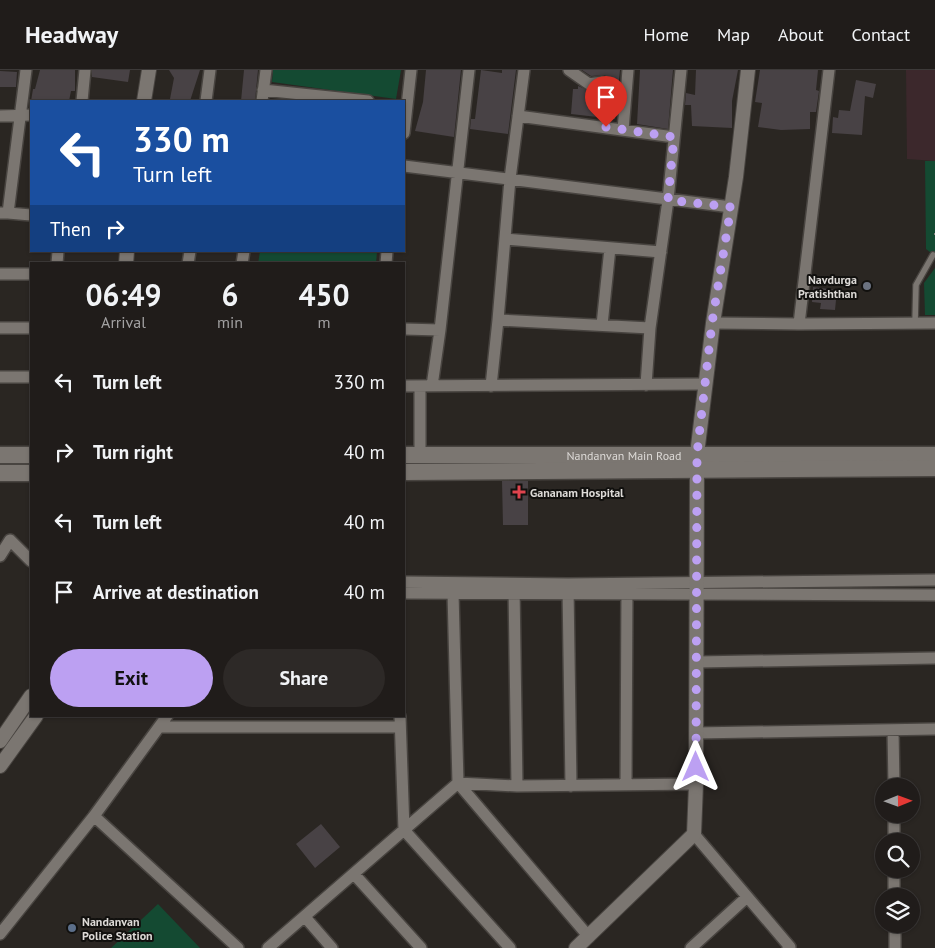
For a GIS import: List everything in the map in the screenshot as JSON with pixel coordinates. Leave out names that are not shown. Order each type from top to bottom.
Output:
[{"type":"main road","points":[[0,455],[30,455]]},
{"type":"main road","name":"Nandanvan Main Road","points":[[405,455],[697,462],[935,455]]},
{"type":"main road","points":[[405,472],[697,462],[935,468]]},
{"type":"main road","points":[[0,473],[30,473]]},
{"type":"street","points":[[26,70],[26,115],[4,213],[30,215]]},
{"type":"street","points":[[82,100],[85,70]]},
{"type":"street","points":[[144,100],[149,70]]},
{"type":"street","points":[[206,100],[210,70]]},
{"type":"street","points":[[266,70],[263,96],[347,100]]},
{"type":"street","points":[[405,105],[411,70]]},
{"type":"street","points":[[420,455],[426,386],[440,330],[469,70]]},
{"type":"street","points":[[491,386],[510,179],[524,70]]},
{"type":"street","points":[[569,70],[589,84],[602,82]]},
{"type":"street","points":[[623,130],[628,70]]},
{"type":"street","points":[[646,385],[650,328],[668,200],[681,70]]},
{"type":"street","points":[[748,70],[731,207],[712,323],[697,462],[695,589],[697,662],[694,834],[792,948]]},
{"type":"street","points":[[799,324],[829,70]]},
{"type":"street","points":[[0,116],[26,115]]},
{"type":"street","points":[[518,116],[674,137]]},
{"type":"street","points":[[405,166],[731,207]]},
{"type":"street","points":[[505,238],[660,252]]},
{"type":"street","points":[[602,325],[610,248]]},
{"type":"street","points":[[0,274],[30,274]]},
{"type":"street","points":[[498,320],[650,328]]},
{"type":"street","points":[[712,323],[935,323]]},
{"type":"street","points":[[0,328],[30,328]]},
{"type":"street","points":[[405,329],[440,330]]},
{"type":"street","points":[[0,377],[30,376]]},
{"type":"street","points":[[405,386],[706,384]]},
{"type":"street","points":[[0,556],[5,540],[30,560]]},
{"type":"street","points":[[405,582],[514,589],[568,589],[627,595],[695,589],[935,580]]},
{"type":"street","points":[[626,784],[627,582]]},
{"type":"street","points":[[568,589],[627,582],[695,589],[935,595]]},
{"type":"street","points":[[405,593],[453,593],[514,589]]},
{"type":"street","points":[[514,589],[516,786]]},
{"type":"street","points":[[568,589],[570,786]]},
{"type":"street","points":[[453,593],[458,783],[589,937]]},
{"type":"street","points":[[697,662],[935,658]]},
{"type":"street","points":[[0,741],[30,697]]},
{"type":"street","points":[[0,766],[35,717]]},
{"type":"street","points":[[0,934],[94,816],[166,717]]},
{"type":"street","points":[[159,727],[400,722],[404,830],[510,948]]},
{"type":"street","points":[[696,733],[935,729]]},
{"type":"street","points":[[894,730],[894,778]]},
{"type":"street","points":[[268,948],[458,783],[516,786],[696,784]]},
{"type":"street","points":[[94,816],[238,948]]},
{"type":"street","points":[[576,948],[694,834]]},
{"type":"street","points":[[354,874],[421,948]]},
{"type":"street","points":[[692,948],[747,897]]},
{"type":"street","points":[[305,917],[332,948]]},
{"type":"street","points":[[895,933],[895,948]]},
{"type":"lane","points":[[915,324],[916,285],[933,255]]},
{"type":"shaded area","points":[[906,70],[935,70],[935,161],[907,159]]},
{"type":"green space","points":[[273,70],[401,70],[396,99],[272,82]]},
{"type":"green space","points":[[925,161],[935,161],[935,256],[926,249]]},
{"type":"green space","points":[[260,252],[377,252],[376,262],[258,262]]},
{"type":"green space","points":[[935,268],[935,315],[925,315],[924,283]]},
{"type":"green space","points":[[158,904],[200,948],[111,948]]},
{"type":"building","points":[[40,70],[75,70],[75,91],[71,91],[69,100],[31,100],[33,89],[35,89]]},
{"type":"building","points":[[92,70],[130,70],[128,82],[92,77]]},
{"type":"building","points":[[169,70],[200,70],[190,100],[170,99],[174,78]]},
{"type":"building","points":[[244,70],[258,70],[255,100],[241,100]]},
{"type":"building","points":[[426,70],[461,70],[454,137],[415,131],[423,102]]},
{"type":"building","points":[[481,70],[502,73],[502,70],[516,70],[508,134],[470,129],[471,119],[475,119]]},
{"type":"building","points":[[582,70],[620,70],[615,119],[571,114],[573,89],[578,89],[578,86],[590,91],[604,89],[609,84],[605,75],[591,76]]},
{"type":"building","points":[[640,70],[673,70],[668,129],[637,124]]},
{"type":"building","points":[[696,70],[738,70],[732,101],[732,128],[692,126],[691,105],[685,105],[686,93],[695,95]]},
{"type":"building","points":[[760,70],[818,70],[816,90],[819,91],[816,112],[810,112],[810,129],[781,130],[758,127],[762,103],[755,102]]},
{"type":"building","points":[[0,71],[17,72],[16,87],[0,87]]},
{"type":"building","points":[[856,80],[876,84],[873,98],[865,96],[862,135],[832,133],[833,117],[838,118],[839,110],[850,111]]},
{"type":"building","points":[[813,287],[837,290],[835,310],[820,309],[821,303],[812,302]]},
{"type":"building","points":[[502,481],[528,481],[528,525],[503,525]]},
{"type":"building","points":[[321,824],[340,847],[315,868],[296,844]]},
{"type":"place","name":"Navdurga Pratishthan","points":[[867,286]]},
{"type":"place","name":"Gananam Hospital","points":[[519,492]]},
{"type":"place","name":"Nandanvan Police Station","points":[[72,928]]},
{"type":"route","points":[[606,127],[674,137],[668,200],[731,207],[712,323],[697,454],[695,595],[697,662],[696,767]]}]
